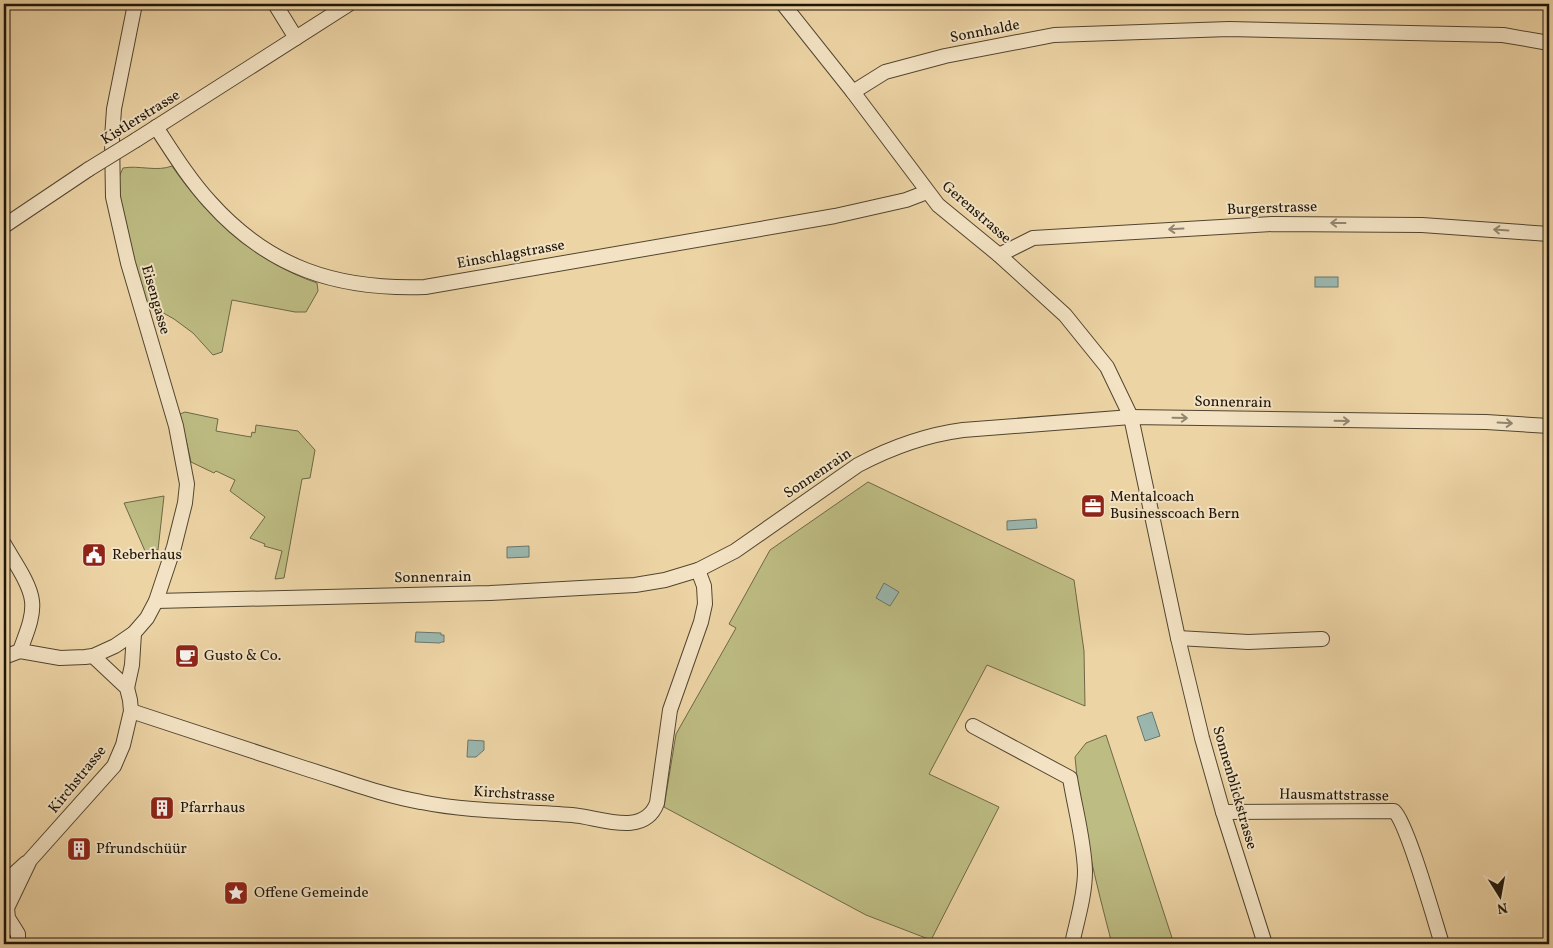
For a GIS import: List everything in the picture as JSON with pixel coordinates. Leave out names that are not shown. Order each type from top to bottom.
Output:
[{"type":"street","name":"Eisengasse","points":[[135,4],[114,109],[112,138],[113,196],[130,272],[176,426],[187,484],[180,526],[156,601]]},
{"type":"street","points":[[275,4],[296,38]]},
{"type":"street","name":"Kistlerstrasse","points":[[4,226],[89,169],[349,4]]},
{"type":"street","name":"Gerenstrasse","points":[[783,4],[853,92],[938,205],[999,255],[1065,315],[1107,366],[1131,417]]},
{"type":"street","name":"Sonnhalde","points":[[853,92],[885,72],[945,56],[1054,35],[1228,29],[1503,35],[1549,43]]},
{"type":"street","name":"Einschlagstrasse","points":[[156,128],[209,201],[243,234],[262,248],[289,264],[311,273],[328,278],[393,288],[424,287],[835,216],[906,200],[927,192]]},
{"type":"street","name":"Burgerstrasse","points":[[999,255],[1033,238],[1272,224],[1422,225],[1549,234]]},
{"type":"street","name":"Sonnenrain","points":[[156,601],[490,593],[612,586],[665,580],[698,570],[735,551],[858,466],[902,444],[939,433],[1131,417],[1486,422],[1549,426]]},
{"type":"street","name":"Sonnenblickstrasse","points":[[1131,417],[1178,638],[1202,738],[1223,812],[1265,944]]},
{"type":"street","points":[[4,544],[27,586],[32,601],[32,615],[20,651]]},
{"type":"street","name":"Kirchstrasse","points":[[131,711],[400,798],[458,807],[575,815],[624,823],[637,823],[651,815],[657,803],[670,710],[702,616],[705,595],[698,570]]},
{"type":"street","points":[[4,657],[20,651],[60,658],[93,656],[115,646],[134,632],[147,618],[156,601]]},
{"type":"street","name":"Kirchstrasse","points":[[4,883],[30,860],[114,766],[124,746],[131,711],[127,688],[132,665],[134,632]]},
{"type":"street","points":[[1178,638],[1248,642],[1322,639]]},
{"type":"street","points":[[93,656],[127,688]]},
{"type":"street","points":[[973,726],[1070,778],[1083,849],[1085,872],[1084,890],[1072,944]]},
{"type":"street","name":"Hausmattstrasse","points":[[1223,812],[1394,811],[1398,815],[1410,846],[1442,944]]},
{"type":"street","name":"Kirchstrasse","points":[[18,944],[18,934],[8,918],[7,908],[30,860]]},
{"type":"street","points":[[4,940],[18,944]]},
{"type":"shaded area","points":[[172,166],[201,204],[235,236],[254,251],[274,263],[317,283],[318,291],[306,312],[295,312],[232,300],[222,352],[213,355],[193,333],[174,319],[144,302],[116,184],[123,168],[166,168]]},
{"type":"shaded area","points":[[185,412],[218,419],[216,431],[251,437],[252,432],[255,433],[256,425],[298,431],[315,450],[310,478],[302,479],[284,578],[275,579],[282,551],[264,546],[265,544],[250,538],[265,517],[230,491],[235,480],[191,462],[180,414]]},
{"type":"shaded area","points":[[868,482],[1074,580],[1084,651],[1085,706],[987,665],[929,774],[999,807],[931,940],[866,915],[664,807],[676,734],[736,628],[729,624],[770,550]]},
{"type":"shaded area","points":[[164,496],[158,550],[145,551],[124,503]]},
{"type":"shaded area","points":[[1106,735],[1174,944],[1112,944],[1085,828],[1075,757],[1086,743]]},
{"type":"water","points":[[1315,277],[1338,277],[1338,287],[1315,287]]},
{"type":"water","points":[[1036,519],[1037,528],[1007,530],[1007,521]]},
{"type":"water","points":[[529,546],[529,557],[507,558],[507,547]]},
{"type":"water","points":[[884,583],[899,592],[890,606],[876,598]]},
{"type":"water","points":[[416,632],[441,633],[441,635],[444,635],[444,642],[415,642]]},
{"type":"water","points":[[1152,712],[1160,736],[1145,741],[1137,717]]},
{"type":"water","points":[[468,740],[484,741],[484,750],[476,757],[467,757]]},
{"type":"place","name":"Mentalcoach Businesscoach Bern","points":[[1093,506]]},
{"type":"place","name":"Reberhaus","points":[[94,555]]},
{"type":"place","name":"Gusto & Co.","points":[[187,656]]},
{"type":"place","name":"Pfarrhaus","points":[[162,808]]},
{"type":"place","name":"Pfrundschüür","points":[[79,849]]},
{"type":"place","name":"Offene Gemeinde","points":[[236,893]]}]
